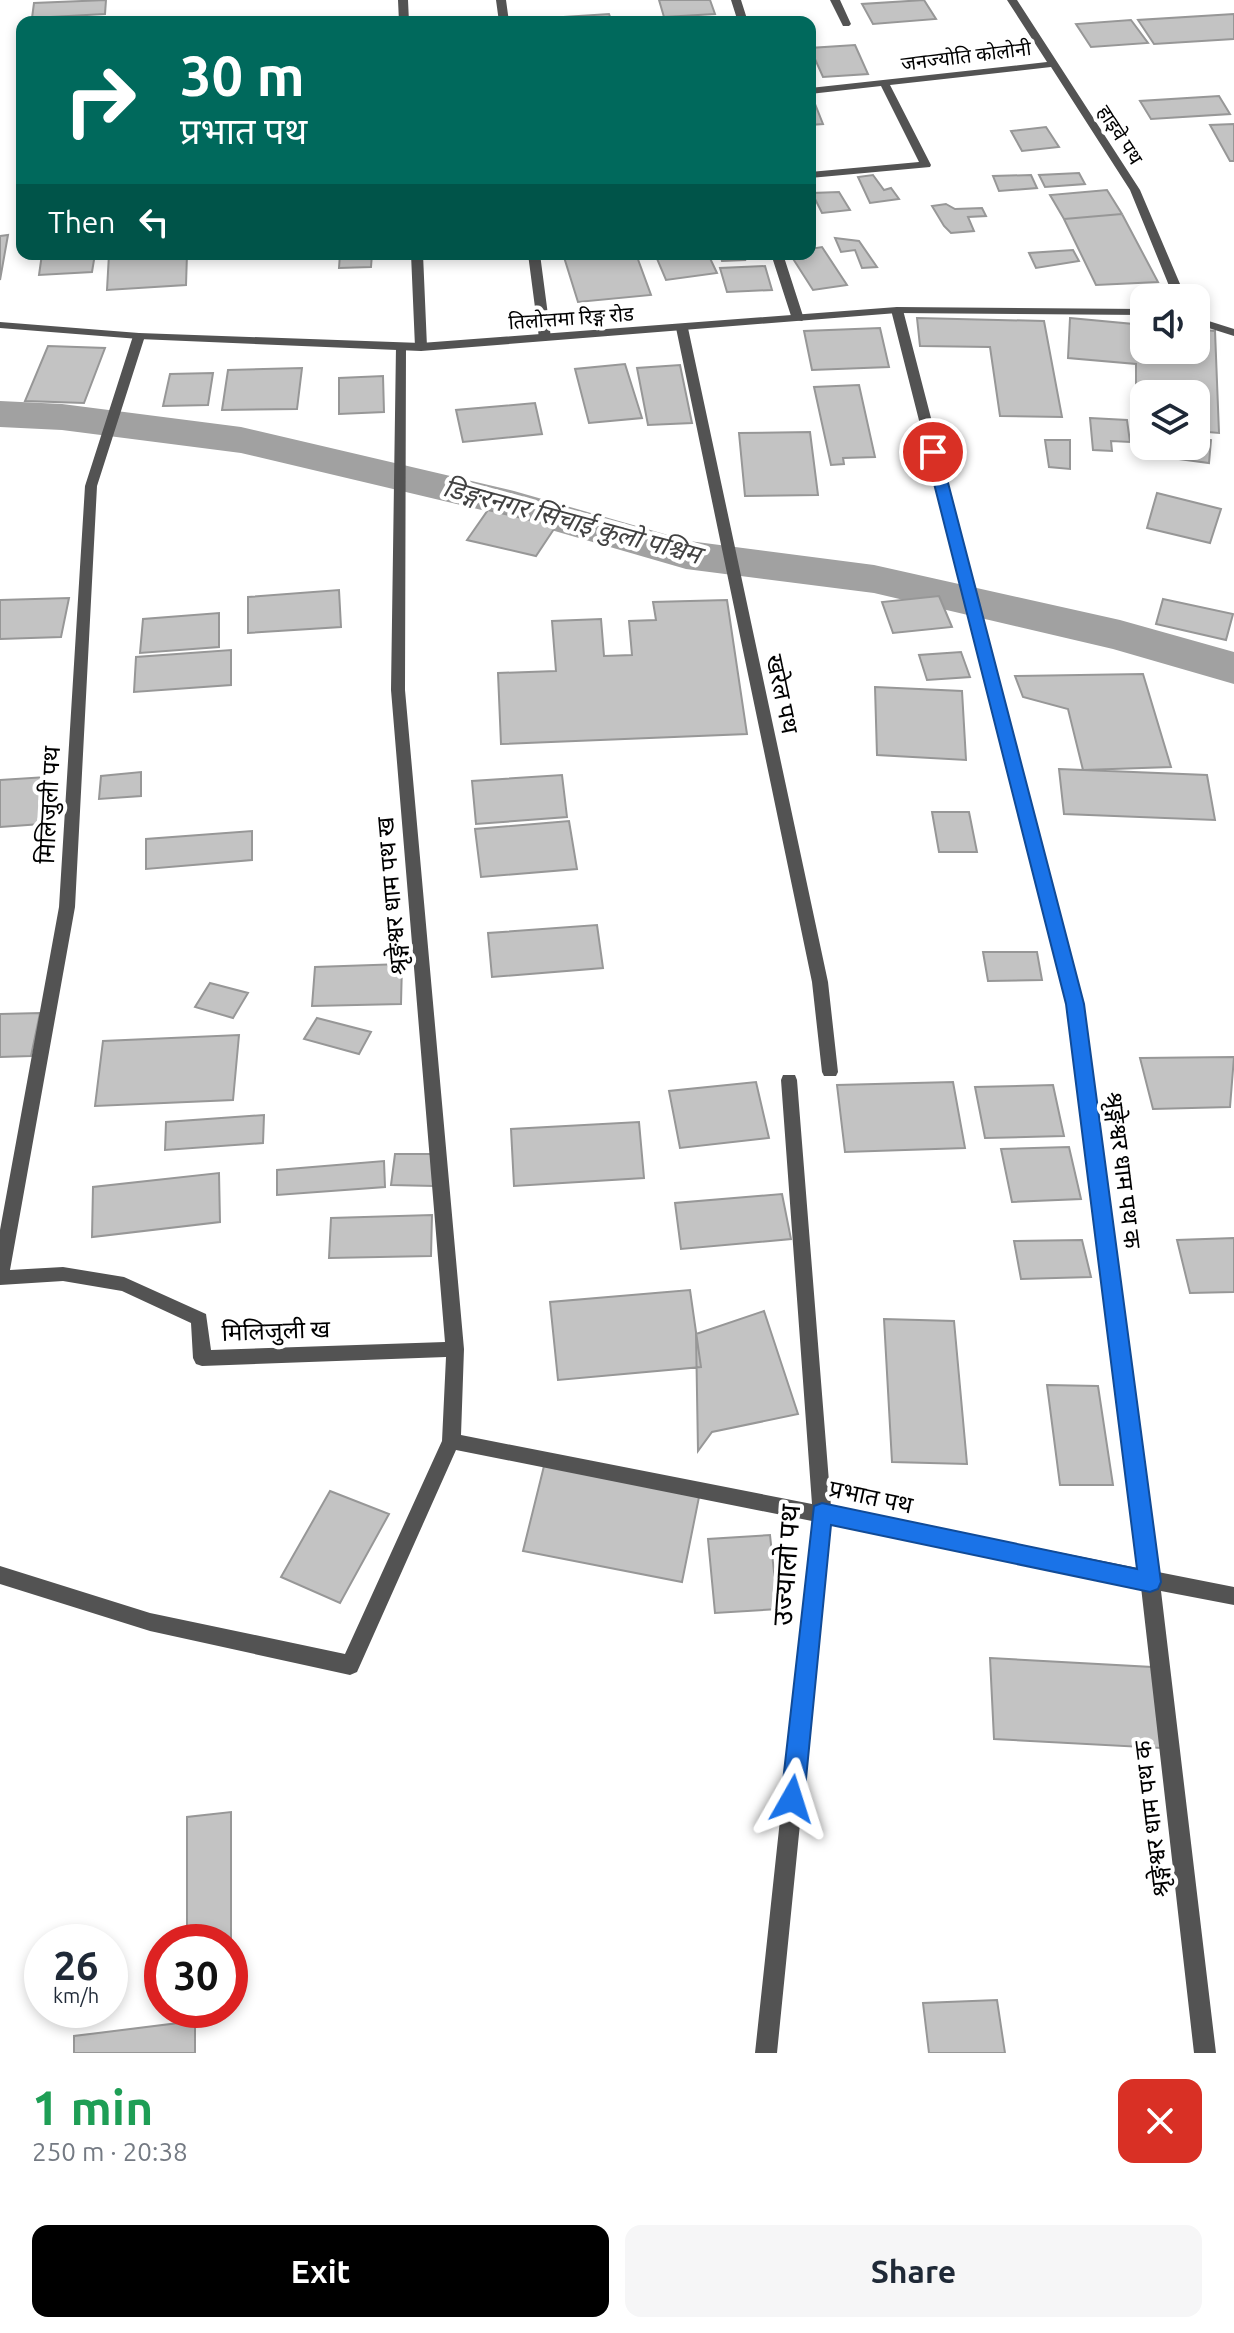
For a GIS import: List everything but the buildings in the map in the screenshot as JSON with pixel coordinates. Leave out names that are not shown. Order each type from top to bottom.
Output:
[{"type":"street","points":[[835,0],[846,24]]},
{"type":"street","name":"हाइवे पथ","points":[[1012,0],[1135,190],[1174,284]]},
{"type":"street","name":"जनज्योति कोलोनी","points":[[816,90],[1052,64]]},
{"type":"street","name":"जनज्योति कोलोनी","points":[[816,174],[926,165],[884,83]]},
{"type":"street","points":[[417,260],[421,347]]},
{"type":"street","points":[[535,260],[545,338]]},
{"type":"street","points":[[779,260],[798,319]]},
{"type":"street","name":"तिलोत्तमा रिङ्ग रोड","points":[[0,325],[139,336],[421,347],[897,310],[1130,312]]},
{"type":"street","name":"श्रृङ्गेश्वर धाम पथ क","points":[[897,310],[1075,1004],[1150,1582],[1205,2053]]},
{"type":"street","points":[[1210,325],[1234,333]]},
{"type":"street","name":"खरेल पथ","points":[[682,328],[820,982],[830,1072]]},
{"type":"street","name":"मिलिजुली पथ","points":[[0,1278],[67,907],[91,486],[139,336]]},
{"type":"street","name":"श्रृङ्गेश्वर धाम पथ ख","points":[[402,346],[398,690],[455,1349],[451,1441]]},
{"type":"street","name":"उज्यालो पथ","points":[[766,2053],[822,1513],[789,1080]]},
{"type":"street","name":"मिलिजुली ख","points":[[0,1278],[63,1274],[124,1284],[200,1319],[202,1358],[455,1349]]},
{"type":"street","points":[[0,1575],[150,1622],[350,1665],[451,1441]]},
{"type":"street","name":"प्रभात पथ","points":[[451,1441],[822,1513],[1150,1582],[1234,1596]]},
{"type":"waterway","name":"डिङ्गरनगर सिंचाई कुलो पश्चिम","points":[[0,414],[62,417],[241,440],[498,500],[686,555],[874,579],[1120,635],[1234,668]]},
{"type":"route","points":[[792,1799],[822,1513],[1150,1582],[1075,1004],[933,452]]}]
